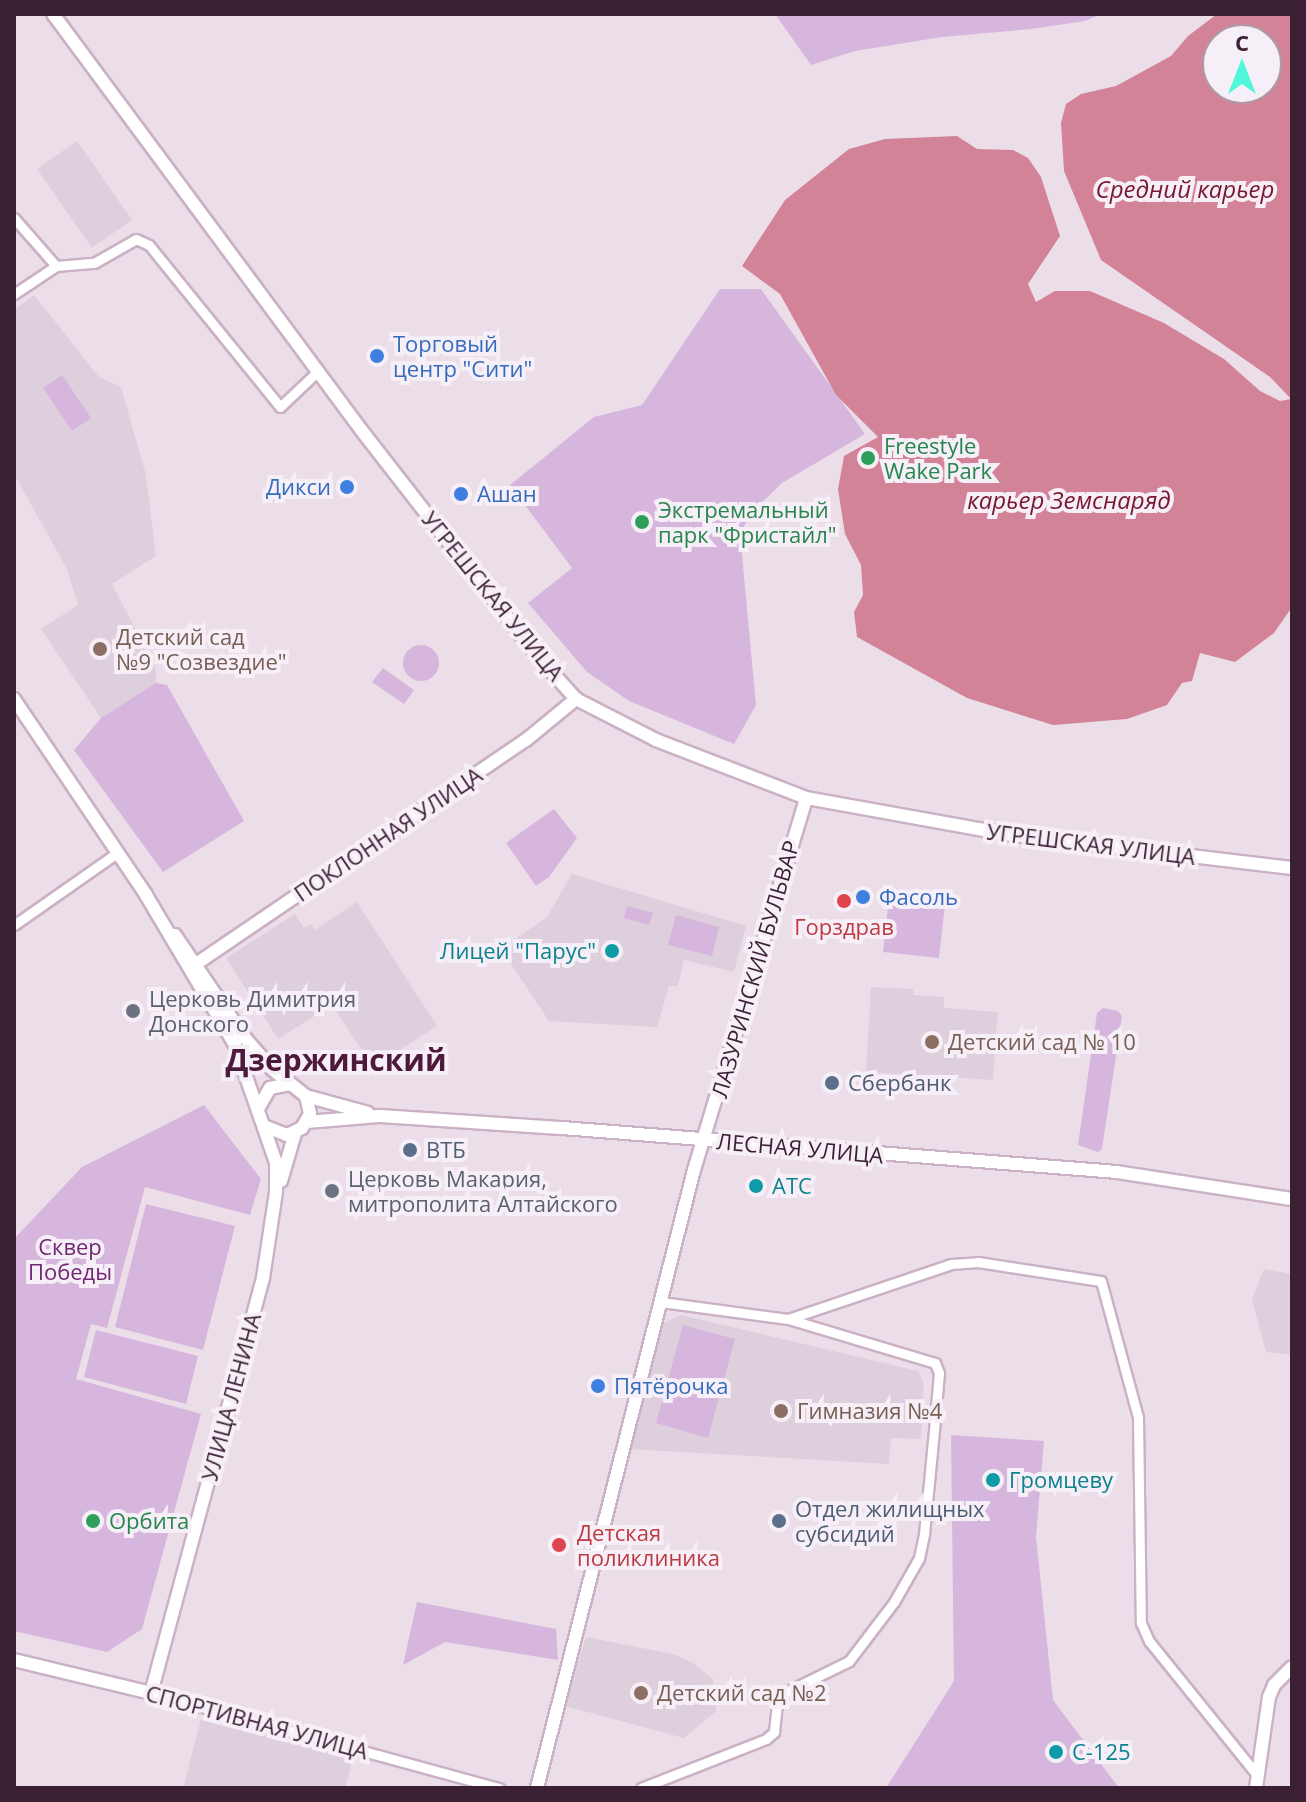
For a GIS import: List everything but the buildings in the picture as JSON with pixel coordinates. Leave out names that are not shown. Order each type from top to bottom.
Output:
[{"type":"street","name":"УГРЕШСКАЯ УЛИЦА","points":[[53,14],[318,371],[533,651],[576,699],[656,740],[806,798],[1006,834],[1292,868]]},
{"type":"street","points":[[14,218],[56,266]]},
{"type":"street","points":[[14,294],[56,266],[94,263],[136,239],[149,245],[280,407],[318,371]]},
{"type":"street","name":"УЛИЦА ЛЕНИНА","points":[[14,699],[164,924],[235,1045],[273,1146],[276,1192]]},
{"type":"street","name":"ПОКЛОННАЯ УЛИЦА","points":[[196,964],[526,740],[576,699]]},
{"type":"street","name":"ЛАЗУРИНСКИЙ БУЛЬВАР","points":[[537,1788],[704,1140],[806,798]]},
{"type":"street","points":[[14,925],[117,853]]},
{"type":"street","name":"УЛИЦА ЛЕНИНА","points":[[164,924],[196,964],[245,1038],[306,1096]]},
{"type":"street","points":[[259,1107],[270,1088],[290,1084]]},
{"type":"street","points":[[306,1096],[379,1116]]},
{"type":"street","points":[[306,1096],[310,1105],[307,1122]]},
{"type":"street","name":"ЛЕСНАЯ УЛИЦА","points":[[307,1122],[379,1116],[1117,1172],[1292,1199]]},
{"type":"street","points":[[262,1122],[278,1134],[295,1133]]},
{"type":"street","name":"УЛИЦА ЛЕНИНА","points":[[151,1693],[263,1278],[276,1192],[295,1133],[307,1122]]},
{"type":"street","points":[[788,1319],[951,1264],[978,1262],[1101,1281],[1138,1417],[1141,1623],[1149,1641],[1257,1782]]},
{"type":"street","points":[[641,1788],[766,1739],[774,1732],[777,1701],[786,1692],[849,1661],[894,1602],[919,1558],[924,1534],[939,1373],[935,1363],[927,1357],[816,1330],[788,1319],[661,1302]]},
{"type":"street","name":"СПОРТИВНАЯ УЛИЦА","points":[[14,1660],[151,1693],[499,1788]]},
{"type":"street","points":[[1257,1782],[1269,1697],[1274,1685],[1292,1667]]},
{"type":"shaded area","points":[[77,141],[132,220],[92,248],[37,169]]},
{"type":"shaded area","points":[[34,295],[99,377],[121,387],[146,475],[156,556],[112,584],[156,669],[156,683],[101,718],[41,629],[78,605],[67,569],[14,474],[14,310]]},
{"type":"shaded area","points":[[572,874],[746,926],[734,972],[684,960],[678,986],[669,986],[657,1027],[549,1021],[501,949],[547,917]]},
{"type":"shaded area","points":[[357,902],[437,1026],[373,1067],[332,1005],[278,1039],[226,958],[295,914],[304,928],[311,924],[315,930]]},
{"type":"shaded area","name":"Детский сад № 10","points":[[871,987],[913,989],[913,995],[944,997],[944,1008],[998,1012],[993,1080],[866,1072]]},
{"type":"shaded area","points":[[1264,1269],[1292,1274],[1292,1355],[1266,1352],[1252,1299]]},
{"type":"shaded area","name":"Гимназия №4","points":[[681,1315],[918,1371],[924,1383],[921,1439],[891,1438],[889,1464],[630,1449],[662,1324]]},
{"type":"shaded area","name":"Детский сад №2","points":[[586,1637],[673,1654],[693,1663],[713,1679],[716,1711],[684,1738],[565,1706]]},
{"type":"shaded area","points":[[201,1719],[353,1759],[345,1788],[183,1788]]},
{"type":"green space","points":[[775,14],[1101,14],[1085,21],[942,37],[855,51],[811,65]]},
{"type":"green space","name":"Экстремальный парк \"Фристайл\"","points":[[720,289],[761,289],[865,434],[782,483],[754,510],[740,533],[756,705],[734,744],[629,701],[587,672],[528,603],[572,568],[510,485],[594,417],[642,405]]},
{"type":"green space","points":[[62,375],[91,418],[72,431],[43,388]]},
{"type":"green space","points":[[421,645],[434,650],[439,663],[434,676],[421,681],[408,676],[403,663],[408,650]]},
{"type":"green space","points":[[383,668],[414,690],[404,704],[372,682]]},
{"type":"green space","points":[[156,683],[167,685],[244,821],[163,872],[74,750],[101,718]]},
{"type":"green space","points":[[554,809],[577,838],[549,877],[536,886],[506,843]]},
{"type":"green space","points":[[889,898],[945,904],[939,958],[883,952]]},
{"type":"green space","points":[[627,906],[653,913],[649,925],[624,918]]},
{"type":"green space","points":[[676,915],[719,927],[712,956],[668,945]]},
{"type":"green space","points":[[1103,1008],[1118,1011],[1122,1016],[1102,1149],[1098,1152],[1078,1145],[1097,1013]]},
{"type":"green space","name":"Сквер Победы","points":[[204,1105],[261,1179],[250,1215],[145,1187],[107,1328],[91,1324],[76,1379],[201,1414],[142,1629],[107,1652],[14,1631],[14,1239],[82,1167]]},
{"type":"green space","points":[[146,1204],[235,1226],[203,1350],[115,1327]]},
{"type":"green space","points":[[683,1325],[735,1339],[708,1438],[656,1423]]},
{"type":"green space","points":[[96,1330],[198,1356],[186,1404],[84,1377]]},
{"type":"green space","points":[[951,1435],[1044,1441],[1036,1537],[1053,1700],[1119,1788],[886,1788],[954,1681]]},
{"type":"green space","points":[[417,1602],[556,1629],[558,1660],[445,1642],[403,1665]]},
{"type":"water","name":"карьер Земснаряд","points":[[1217,14],[1292,14],[1292,607],[1274,633],[1235,662],[1200,653],[1192,681],[1182,683],[1167,705],[1127,719],[1053,725],[967,698],[857,637],[854,612],[863,595],[861,565],[845,534],[838,489],[844,456],[878,437],[836,395],[780,294],[742,266],[785,200],[849,149],[885,139],[957,136],[977,149],[1013,150],[1028,158],[1041,177],[1060,236],[1028,284],[1036,302],[1055,291],[1090,291],[1164,323],[1224,359],[1260,391],[1280,401],[1291,399],[1270,377],[1101,260],[1064,171],[1061,123],[1066,104],[1081,94],[1116,86],[1171,56],[1202,25],[1202,104],[1282,104],[1282,24],[1204,24]]},
{"type":"place","name":"Торговый центр \"Сити\"","points":[[377,356]]},
{"type":"place","name":"Freestyle Wake Park","points":[[868,458]]},
{"type":"place","name":"Дикси","points":[[347,487]]},
{"type":"place","name":"Ашан","points":[[461,494]]},
{"type":"place","name":"Экстремальный парк \"Фристайл\"","points":[[642,522]]},
{"type":"place","name":"Детский сад №9 \"Созвездие\"","points":[[100,649]]},
{"type":"place","name":"Фасоль","points":[[863,897]]},
{"type":"place","name":"Горздрав","points":[[844,901]]},
{"type":"place","name":"Лицей \"Парус\"","points":[[612,951]]},
{"type":"place","name":"Церковь Димитрия Донского","points":[[133,1011]]},
{"type":"place","name":"Детский сад № 10","points":[[932,1042]]},
{"type":"place","name":"Сбербанк","points":[[832,1083]]},
{"type":"place","name":"ВТБ","points":[[410,1150]]},
{"type":"place","name":"АТС","points":[[756,1186]]},
{"type":"place","name":"Церковь Макария, митрополита Алтайского","points":[[332,1191]]},
{"type":"place","name":"Пятёрочка","points":[[598,1386]]},
{"type":"place","name":"Гимназия №4","points":[[781,1411]]},
{"type":"place","name":"Громцеву","points":[[993,1480]]},
{"type":"place","name":"Орбита","points":[[93,1521]]},
{"type":"place","name":"Отдел жилищных субсидий","points":[[779,1521]]},
{"type":"place","name":"Детская поликлиника","points":[[559,1545]]},
{"type":"place","name":"Детский сад №2","points":[[641,1693]]},
{"type":"place","name":"С-125","points":[[1056,1752]]},
{"type":"district","name":"Дзержинский","points":[[336,1060]]},
{"type":"water label","name":"Средний карьер","points":[[1185,189]]}]
